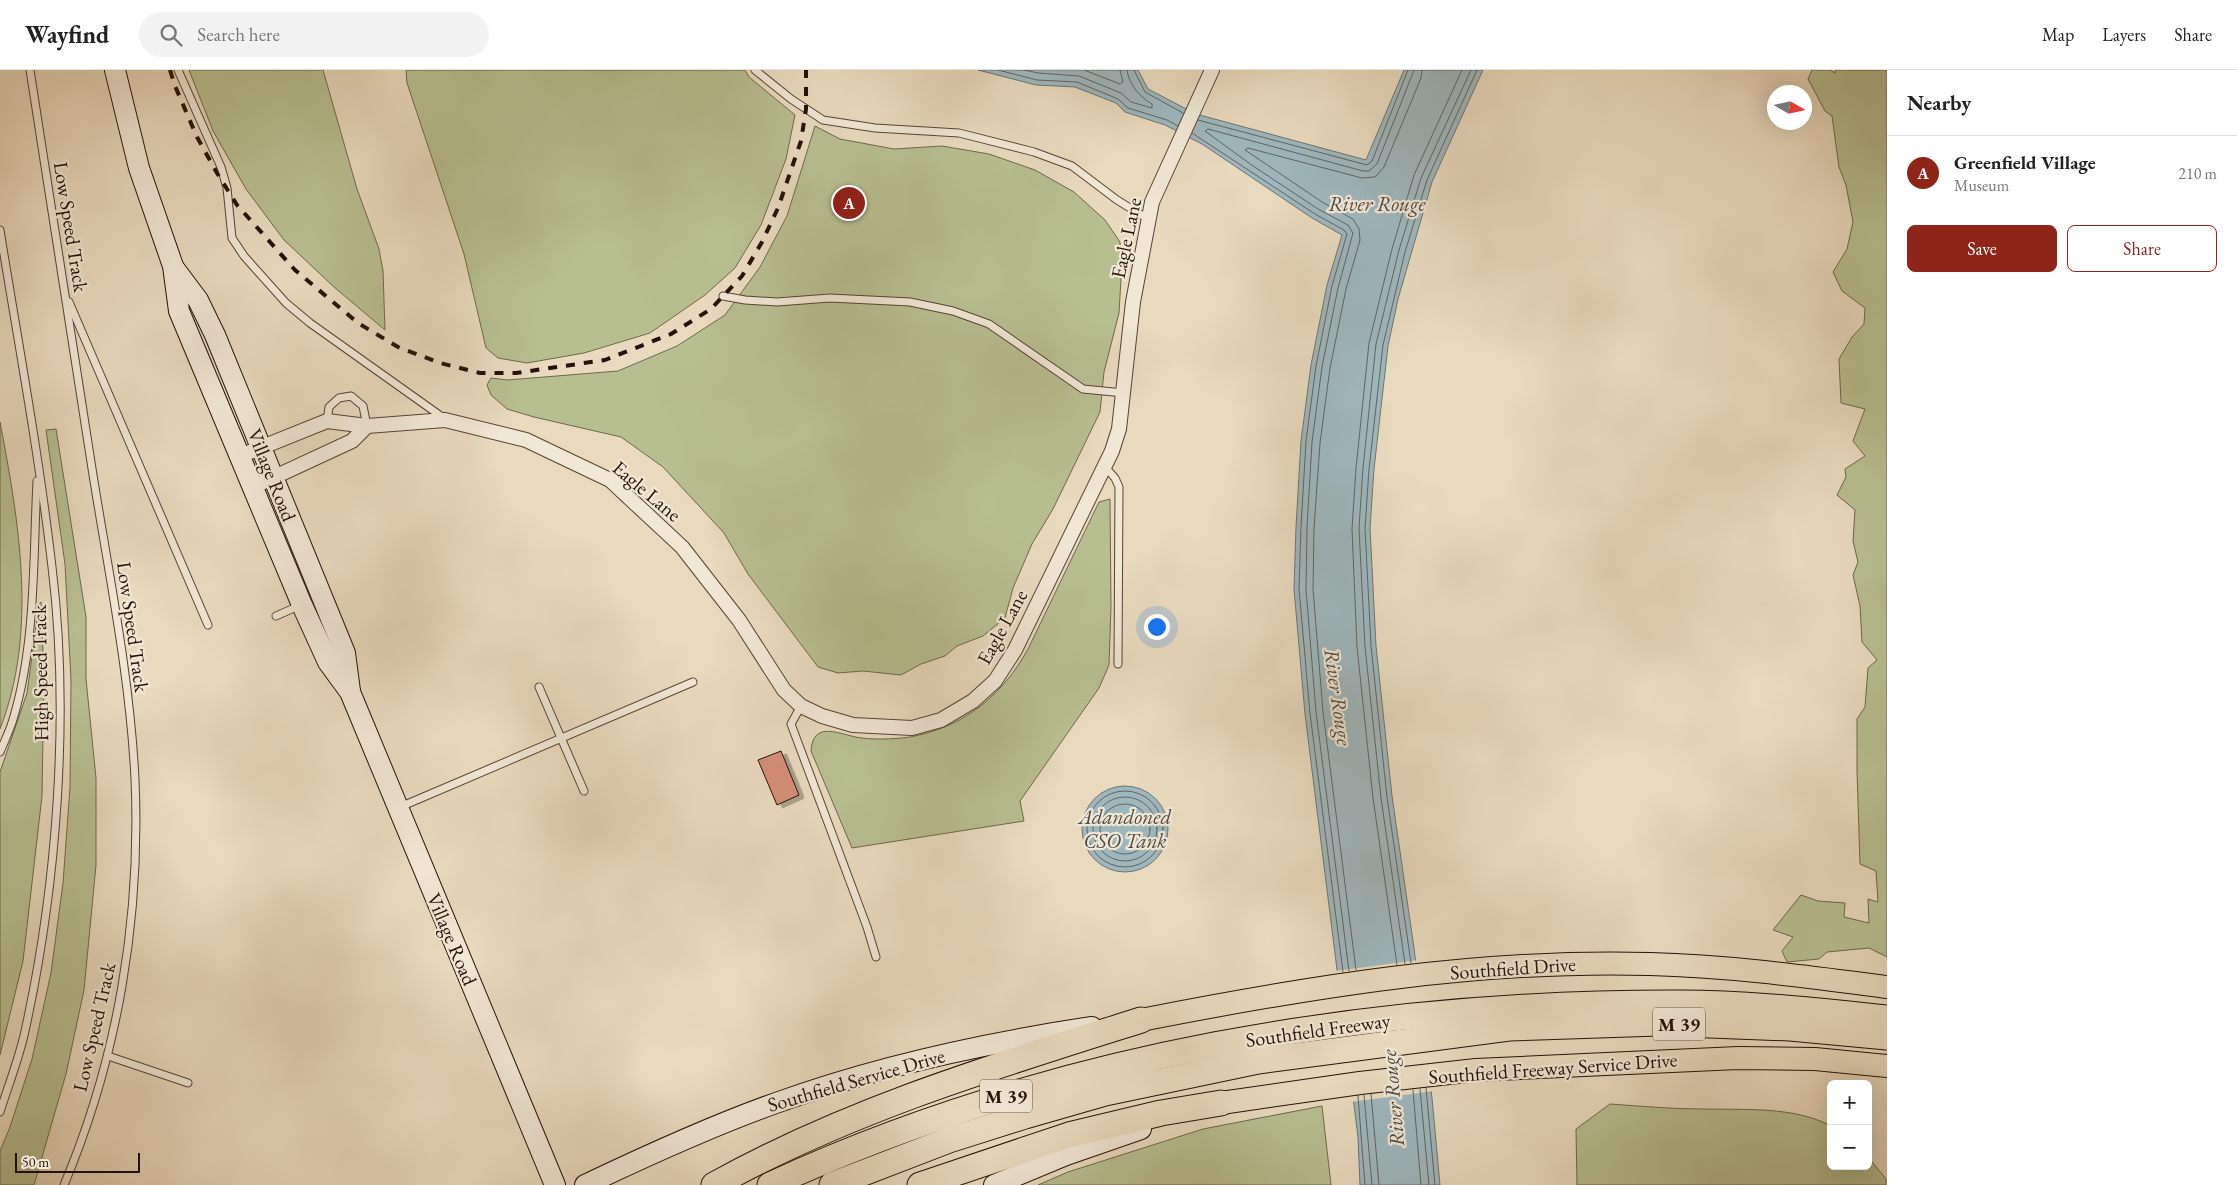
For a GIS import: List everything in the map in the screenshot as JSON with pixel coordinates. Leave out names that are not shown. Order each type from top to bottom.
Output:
[{"type":"highway","name":"Southfield Freeway","points":[[770,1185],[884,1138],[1015,1093],[1178,1052],[1255,1049],[1470,1021],[1682,1003],[1778,1007],[1887,1018]]},
{"type":"highway","points":[[714,1185],[803,1140],[885,1104],[1007,1062],[1141,1020]]},
{"type":"highway","name":"Southfield Freeway","points":[[1470,1021],[1509,1028],[1659,1023],[1790,1028],[1887,1037]]},
{"type":"highway","name":"Southfield Freeway","points":[[832,1185],[949,1140],[1255,1049]]},
{"type":"highway","points":[[920,1185],[987,1161],[1079,1132],[1152,1114],[1220,1103]]},
{"type":"main road","name":"Southfield Drive","points":[[1141,1020],[1251,998],[1354,983],[1463,970],[1563,964],[1651,964],[1757,972],[1887,987]]},
{"type":"main road","name":"Southfield Freeway Service Drive","points":[[1220,1103],[1360,1083],[1476,1070],[1738,1058],[1815,1059],[1887,1066]]},
{"type":"street","name":"Village Road","points":[[115,70],[139,168],[173,266],[179,311],[253,487],[312,601],[346,653],[350,692],[555,1185]]},
{"type":"street","name":"Eagle Lane","points":[[240,456],[327,421],[367,426],[446,420],[526,440],[610,480],[682,547],[739,620],[784,690],[801,706],[822,716],[853,725],[912,728],[941,720],[973,701],[995,681],[1015,650],[1104,467],[1120,429],[1133,302],[1152,202],[1212,70]]},
{"type":"street","name":"Village Road","points":[[173,266],[198,300],[273,478],[312,601]]},
{"type":"street","points":[[253,487],[352,442],[367,426]]},
{"type":"street","name":"Southfield Service Drive","points":[[585,1185],[638,1159],[730,1120],[778,1102],[870,1073],[980,1046],[1141,1020]]},
{"type":"street","name":"Southfield Freeway Service Drive","points":[[994,1185],[1074,1152],[1220,1103]]},
{"type":"lane","name":"Low Speed Track","points":[[30,70],[124,672],[135,779],[135,884],[126,970],[108,1056],[83,1139],[64,1185]]},
{"type":"lane","points":[[178,70],[221,167],[227,188],[232,238],[244,256],[286,303],[446,420]]},
{"type":"lane","points":[[756,70],[791,99],[823,120],[875,128],[959,133],[1034,152],[1072,166],[1117,200],[1148,219]]},
{"type":"lane","name":"High Speed Track","points":[[0,230],[53,568],[60,678],[57,798],[46,918],[25,1033],[0,1112]]},
{"type":"lane","points":[[65,292],[208,625]]},
{"type":"lane","points":[[723,296],[745,300],[777,302],[830,298],[910,302],[953,312],[989,324],[1083,389],[1098,392],[1124,393]]},
{"type":"lane","points":[[327,421],[329,407],[339,398],[350,396],[362,406],[367,426]]},
{"type":"lane","points":[[0,752],[14,717],[24,673],[29,633],[38,463]]},
{"type":"lane","points":[[1104,467],[1115,478],[1119,487],[1118,664]]},
{"type":"lane","points":[[276,616],[312,601]]},
{"type":"lane","points":[[398,809],[693,682]]},
{"type":"lane","points":[[539,687],[584,792]]},
{"type":"lane","points":[[801,706],[791,724],[868,927],[876,957]]},
{"type":"lane","points":[[108,1056],[188,1083]]},
{"type":"green space","points":[[189,70],[323,70],[357,189],[379,249],[383,271],[385,330],[334,287],[284,240],[246,189],[213,131]]},
{"type":"green space","points":[[406,70],[745,70],[749,77],[795,115],[786,159],[761,225],[735,268],[705,295],[650,333],[584,353],[527,363],[498,358],[486,348],[464,254],[407,83]]},
{"type":"green space","points":[[1812,70],[1830,70],[1835,73],[1835,70],[1887,70],[1887,957],[1869,948],[1827,952],[1819,959],[1787,962],[1782,951],[1793,937],[1773,930],[1801,895],[1818,901],[1845,903],[1844,917],[1869,923],[1868,899],[1878,902],[1876,871],[1860,864],[1857,771],[1857,719],[1865,707],[1868,668],[1877,660],[1862,642],[1860,606],[1853,575],[1858,562],[1853,541],[1855,510],[1837,495],[1846,477],[1845,469],[1865,456],[1853,441],[1865,409],[1841,403],[1839,359],[1852,337],[1864,324],[1865,308],[1842,291],[1833,272],[1847,249],[1853,222],[1846,185],[1839,167],[1832,116],[1825,111],[1808,79]]},
{"type":"green space","points":[[815,126],[840,139],[894,149],[942,146],[989,154],[1035,170],[1074,192],[1105,220],[1120,242],[1121,279],[1119,313],[1104,372],[1100,412],[1053,509],[1032,544],[1013,588],[1005,618],[983,636],[957,646],[945,656],[921,664],[901,675],[863,671],[838,673],[818,667],[748,574],[724,533],[663,467],[621,437],[507,409],[491,395],[487,385],[491,378],[507,380],[618,371],[677,346],[725,315],[760,267],[787,216]]},
{"type":"green space","points":[[0,422],[18,537],[22,615],[19,654],[12,692],[0,729]]},
{"type":"green space","points":[[56,429],[86,617],[86,679],[96,778],[96,865],[84,990],[66,1074],[34,1185],[0,1185],[0,1151],[10,1127],[32,1059],[51,973],[63,883],[70,787],[71,680],[65,564],[46,430]]},
{"type":"green space","points":[[1110,499],[1111,607],[1109,665],[1099,688],[1020,801],[1024,821],[852,848],[811,751],[813,741],[817,735],[830,731],[867,739],[910,737],[934,731],[951,724],[967,716],[982,705],[1007,680],[1028,649],[1099,502]]},
{"type":"green space","points":[[41,602],[44,676],[42,796],[23,961],[0,1055],[0,772],[27,693],[39,604]]},
{"type":"green space","points":[[1610,1104],[1785,1112],[1801,1115],[1827,1124],[1827,1170],[1872,1170],[1872,1162],[1886,1179],[1886,1185],[1577,1185],[1576,1129]]},
{"type":"green space","points":[[1322,1106],[1331,1185],[1038,1185],[1068,1172],[1203,1129]]},
{"type":"water","name":"River Rouge","points":[[978,70],[1138,70],[1148,89],[1196,114],[1366,160],[1404,70],[1483,70],[1432,182],[1398,299],[1388,346],[1374,469],[1370,528],[1376,646],[1392,796],[1414,948],[1432,1098],[1440,1185],[1360,1185],[1358,1137],[1305,714],[1294,589],[1301,441],[1311,365],[1327,285],[1342,235],[1312,218],[1202,144],[1165,125],[1125,112],[1116,103],[1075,87],[1036,85]]},
{"type":"water","name":"Adandoned CSO Tank","points":[[1117,786],[1133,786],[1142,789],[1156,798],[1165,812],[1168,829],[1165,846],[1156,860],[1142,869],[1133,872],[1117,872],[1101,865],[1089,853],[1082,837],[1082,821],[1089,805],[1101,793]]},
{"type":"pier","points":[[1418,960],[1434,1091],[1351,1102],[1335,971]]},
{"type":"building","points":[[781,751],[799,795],[777,805],[758,760]]},
{"type":"railway","points":[[170,70],[197,137],[217,173],[237,205],[295,270],[358,323],[398,347],[440,363],[480,373],[516,373],[605,360],[671,334],[711,309],[742,276],[762,242],[778,208],[801,141],[806,109],[806,70]]},
{"type":"place","name":"Greenfield Village","points":[[849,203]]}]
